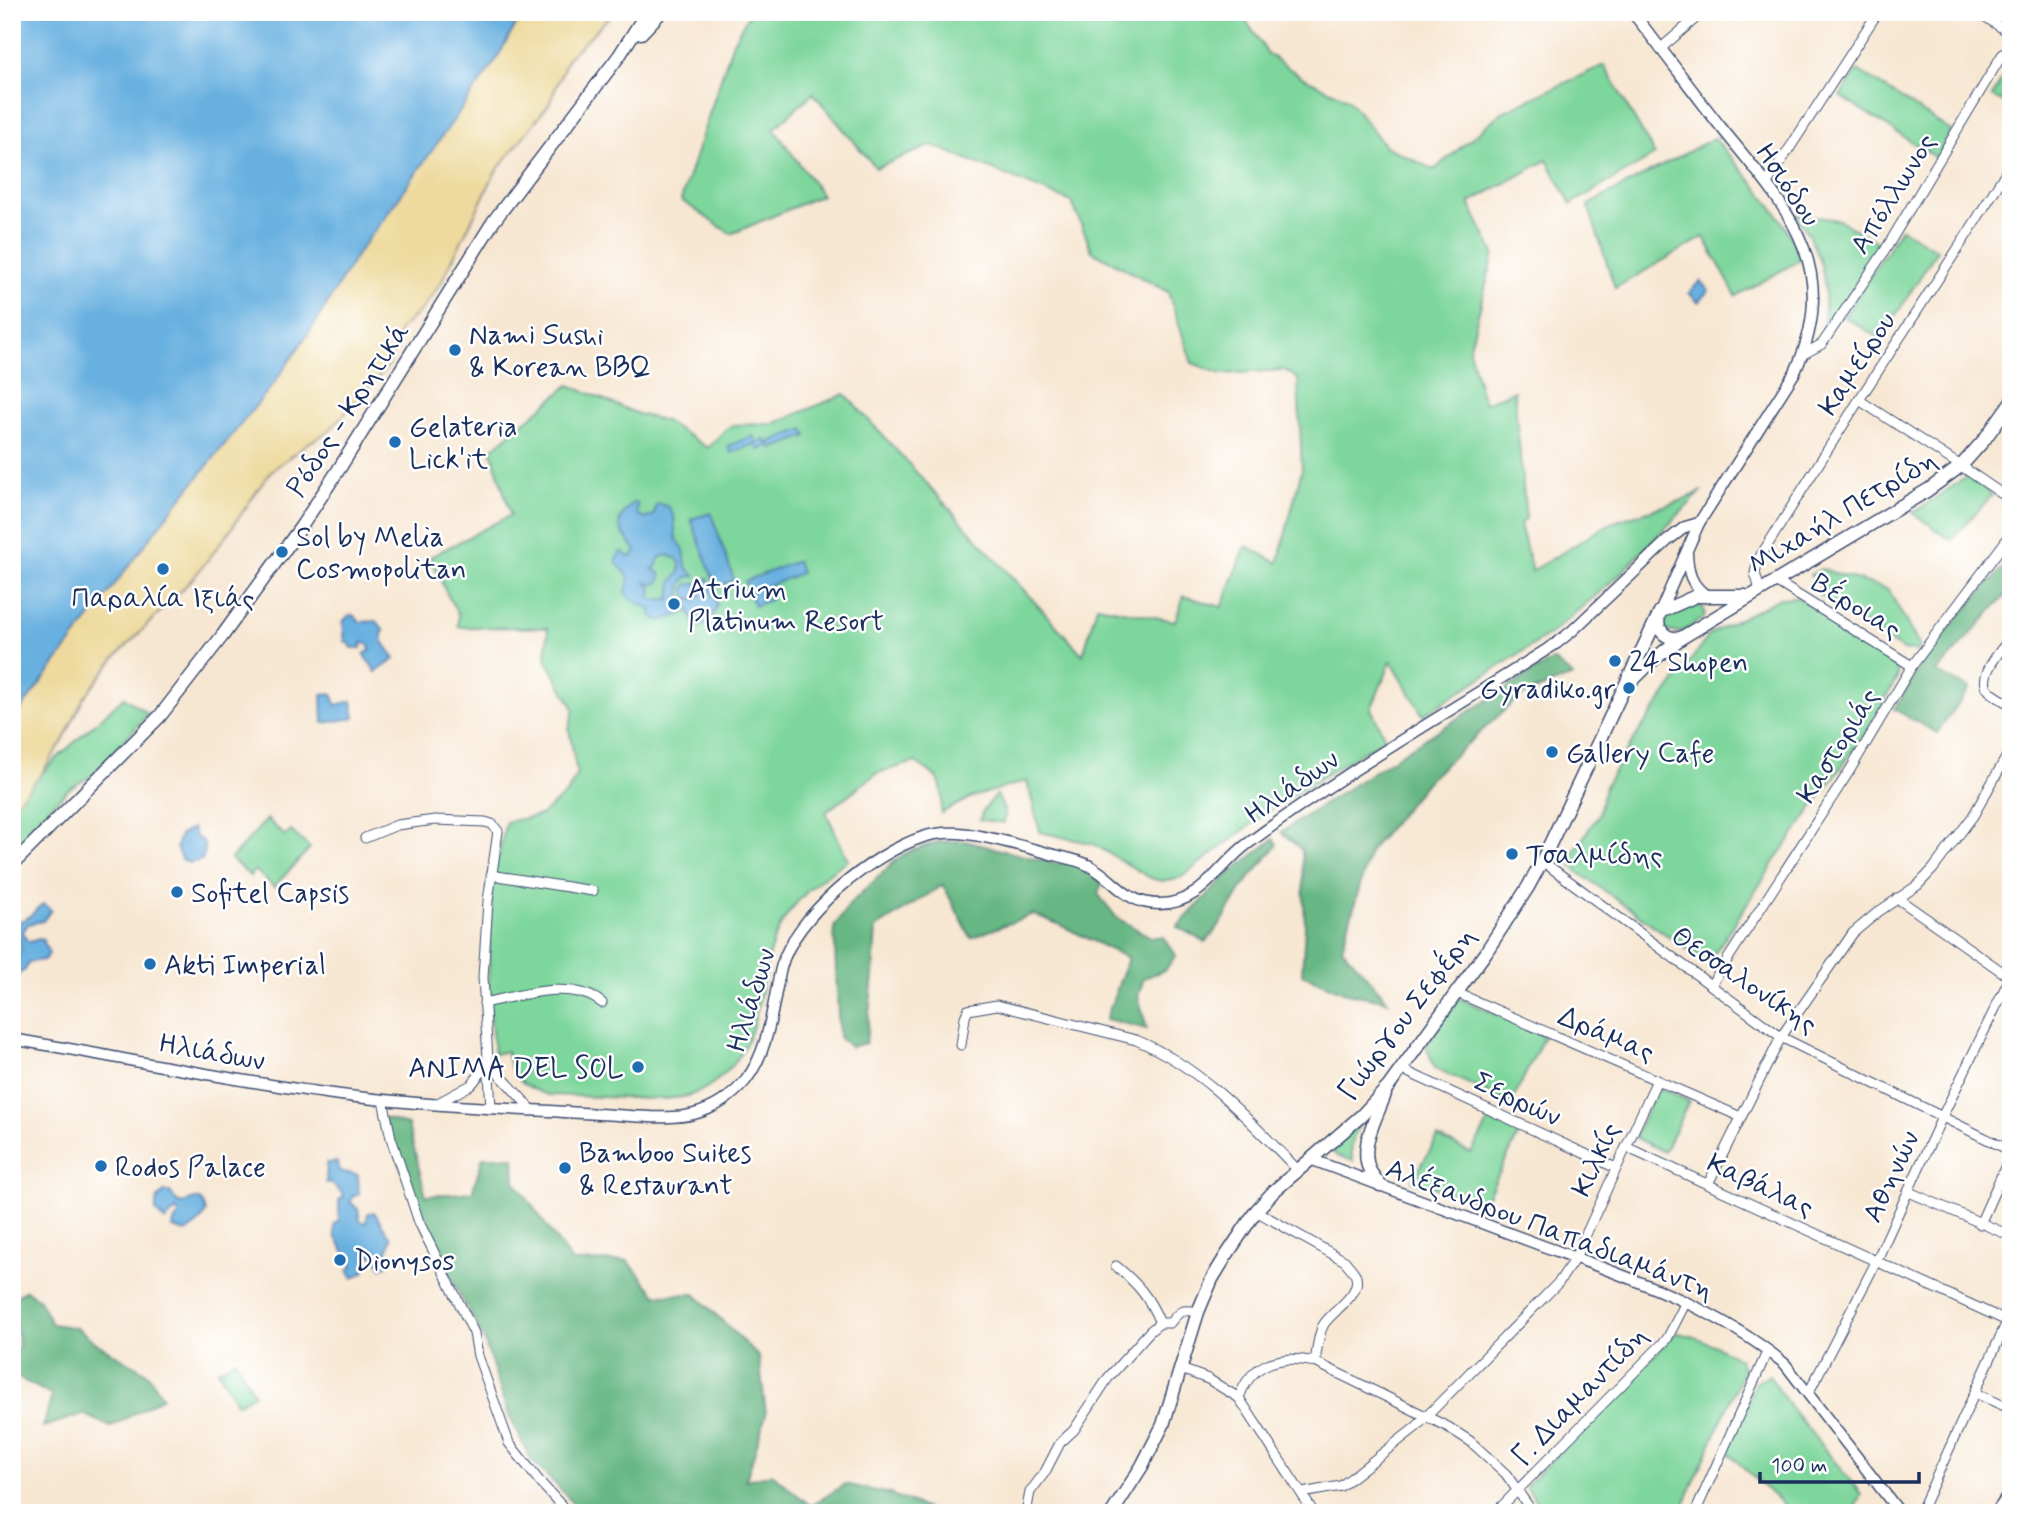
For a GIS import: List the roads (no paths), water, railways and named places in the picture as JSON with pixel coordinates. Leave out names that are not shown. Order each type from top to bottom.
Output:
[{"type":"main road","points":[[619,57],[647,12]]},
{"type":"main road","points":[[619,57],[660,12]]},
{"type":"main road","name":"Ρόδος - Κρητικά","points":[[12,865],[160,716],[223,635],[326,489],[494,222],[619,57]]},
{"type":"main road","name":"Μιχαήλ Πετρίδη","points":[[1621,696],[1636,676],[1681,638],[1928,491],[1961,466],[2009,408]]},
{"type":"main road","points":[[1681,638],[1671,638],[1661,632],[1657,622],[1660,612],[1691,598],[1755,593]]},
{"type":"main road","points":[[1707,596],[1716,606],[1711,621]]},
{"type":"main road","name":"Γιώργου Σεφέρη","points":[[1112,1513],[1163,1425],[1198,1312],[1212,1279],[1256,1211],[1297,1169],[1361,1116],[1389,1086],[1486,952],[1542,861],[1660,612]]},
{"type":"main road","points":[[1380,1185],[1367,1162],[1367,1144],[1389,1086]]},
{"type":"street","name":"Ησιόδου","points":[[1632,12],[1767,183],[1799,234],[1809,270],[1812,310],[1802,355],[1788,383],[1699,523],[1687,552]]},
{"type":"street","points":[[1660,49],[1703,12]]},
{"type":"street","points":[[1767,183],[1878,12]]},
{"type":"street","points":[[1978,12],[2011,34]]},
{"type":"street","name":"Απόλλωνος","points":[[1802,355],[1822,344],[1876,264],[2002,55],[2011,47]]},
{"type":"street","name":"Καμείρου","points":[[1755,593],[1758,560],[2011,164]]},
{"type":"street","points":[[1859,400],[2011,500]]},
{"type":"street","name":"Ηλιάδων","points":[[12,1040],[274,1085],[383,1100],[662,1117],[693,1114],[727,1098],[749,1076],[758,1061],[788,948],[804,924],[833,894],[885,855],[925,836],[941,832],[960,833],[1081,862],[1094,868],[1122,893],[1139,901],[1164,904],[1177,902],[1204,888],[1241,848],[1362,764],[1557,643],[1667,541],[1685,527],[1699,523]]},
{"type":"street","name":"Καστοριάς","points":[[1711,985],[1850,770],[1912,666],[2011,534]]},
{"type":"street","points":[[1667,541],[1679,535],[1692,540]]},
{"type":"street","points":[[1687,552],[1690,578],[1698,590],[1707,596]]},
{"type":"street","name":"Γιώργου Σεφέρη","points":[[1660,612],[1687,552]]},
{"type":"street","name":"Βέροιας","points":[[1777,582],[1912,666]]},
{"type":"street","points":[[2011,636],[1985,677],[1987,687],[1992,693],[2011,705]]},
{"type":"street","points":[[1708,1184],[1781,1037],[1853,933],[1917,885],[1941,860],[1973,816],[2011,749]]},
{"type":"street","points":[[365,838],[397,825],[435,820],[492,824],[498,831],[491,875],[483,977],[491,1108]]},
{"type":"street","name":"Θεσσαλονίκης","points":[[1542,861],[1781,1037],[2011,1153]]},
{"type":"street","points":[[491,875],[593,891]]},
{"type":"street","points":[[1897,898],[2010,977]]},
{"type":"street","name":"Αθηνών","points":[[1808,1394],[1876,1262],[2010,977]]},
{"type":"street","points":[[484,1003],[536,992],[572,990],[593,995],[602,1003]]},
{"type":"street","name":"Δράμας","points":[[1455,992],[1741,1117]]},
{"type":"street","points":[[961,1045],[968,1010],[989,1005],[1136,1040],[1154,1047],[1230,1101],[1297,1169]]},
{"type":"street","points":[[489,1063],[532,1111]]},
{"type":"street","points":[[435,1105],[471,1085],[489,1063]]},
{"type":"street","name":"Σερρών","points":[[1401,1069],[1616,1168]]},
{"type":"street","name":"Κιλκίς","points":[[1302,1493],[1341,1486],[1416,1427],[1559,1282],[1575,1258],[1657,1080]]},
{"type":"street","points":[[383,1100],[391,1138],[419,1222],[474,1333],[478,1356],[509,1443],[568,1513]]},
{"type":"street","name":"Καβάλας","points":[[1626,1147],[1876,1262],[2009,1317]]},
{"type":"street","points":[[1980,1224],[2011,1153]]},
{"type":"street","name":"Αλέξανδρου Παπαδιαμάντη","points":[[1310,1159],[1686,1302],[1733,1327],[1785,1364],[1900,1513]]},
{"type":"street","points":[[1909,1192],[2011,1236]]},
{"type":"street","points":[[1256,1211],[1345,1261],[1355,1273],[1357,1280],[1353,1294],[1321,1328],[1315,1362]]},
{"type":"street","points":[[1116,1266],[1140,1287],[1151,1301],[1160,1323]]},
{"type":"street","name":"Γ. Διαμαντίδη","points":[[1495,1513],[1667,1339],[1686,1302]]},
{"type":"street","points":[[1026,1513],[1030,1492],[1045,1472],[1060,1443],[1074,1430],[1108,1378],[1160,1323],[1170,1323],[1183,1310],[1198,1312]]},
{"type":"street","points":[[1920,1513],[2009,1317]]},
{"type":"street","points":[[1695,1513],[1768,1350]]},
{"type":"street","points":[[1239,1398],[1243,1384],[1274,1360],[1295,1358],[1315,1362],[1448,1427],[1470,1441],[1506,1474],[1532,1513]]},
{"type":"street","points":[[1181,1369],[1208,1379],[1239,1398],[1314,1513]]},
{"type":"street","points":[[1975,1393],[2011,1409]]},
{"type":"street","points":[[1996,1513],[2011,1491]]},
{"type":"water","points":[[12,12],[523,12],[496,60],[357,254],[316,322],[275,382],[161,523],[12,721]]},
{"type":"water","points":[[1700,281],[1709,290],[1698,302],[1689,293]]},
{"type":"water","points":[[804,429],[807,436],[772,449],[769,442]]},
{"type":"water","points":[[753,436],[756,443],[765,439],[768,446],[759,450],[755,444],[731,453],[728,446]]},
{"type":"water","points":[[634,502],[638,505],[637,514],[645,519],[654,515],[656,505],[669,507],[674,518],[676,538],[684,550],[686,567],[695,576],[687,577],[681,586],[687,612],[662,621],[652,617],[651,610],[625,592],[628,577],[617,562],[622,551],[631,557],[635,553],[620,525],[622,515]],"holes":[[[666,555],[676,558],[680,563],[680,572],[672,582],[670,599],[650,599],[652,589],[645,581],[651,585],[658,583],[661,578],[660,573],[652,569],[656,567],[659,558]]]},
{"type":"water","points":[[711,513],[734,580],[716,587],[691,519]]},
{"type":"water","points":[[797,561],[801,573],[765,587],[770,600],[754,606],[745,581]]},
{"type":"water","points":[[708,578],[717,604],[711,622],[696,628],[687,602],[695,600],[701,593],[691,598],[686,596],[684,589],[688,584],[696,584]]},
{"type":"water","points":[[353,615],[360,622],[377,621],[384,631],[382,640],[395,659],[376,672],[364,654],[370,651],[369,644],[362,643],[362,648],[352,648],[345,642],[343,622]]},
{"type":"water","points":[[332,693],[336,705],[352,701],[355,718],[323,723],[322,695]]},
{"type":"water","points":[[193,828],[195,837],[203,841],[205,851],[202,860],[189,863],[181,859],[176,848],[180,835]]},
{"type":"water","points":[[44,904],[51,910],[43,921],[28,924],[23,932],[31,942],[43,940],[49,954],[44,960],[29,962],[19,974],[12,972],[12,958],[17,956],[21,948],[19,941],[12,938],[12,924],[28,918]]},
{"type":"water","points":[[337,1162],[339,1171],[358,1175],[359,1194],[352,1197],[351,1203],[358,1209],[360,1221],[366,1223],[368,1213],[374,1212],[391,1238],[385,1261],[387,1265],[382,1268],[374,1256],[369,1255],[364,1272],[353,1278],[348,1270],[353,1266],[335,1236],[334,1225],[339,1221],[339,1200],[343,1198],[342,1193],[330,1182],[326,1183],[327,1163]]},
{"type":"water","points":[[165,1192],[170,1192],[177,1202],[182,1204],[194,1199],[200,1200],[206,1212],[200,1222],[185,1232],[173,1228],[180,1215],[176,1210],[165,1221],[156,1212],[157,1200]]},
{"type":"place","name":"Nami Sushi & Korean BBQ","points":[[455,350]]},
{"type":"place","name":"Gelateria Lick'it","points":[[395,442]]},
{"type":"place","name":"Sol by Melia Cosmopolitan","points":[[282,552]]},
{"type":"place","name":"Παραλία Ιξιάς","points":[[163,569]]},
{"type":"place","name":"Atrium Platinum Resort","points":[[674,604]]},
{"type":"place","name":"24 Shopen","points":[[1615,661]]},
{"type":"place","name":"Gyradiko.gr","points":[[1629,688]]},
{"type":"place","name":"Gallery Cafe","points":[[1552,752]]},
{"type":"place","name":"Τσαλμίδης","points":[[1512,854]]},
{"type":"place","name":"Sofitel Capsis","points":[[177,892]]},
{"type":"place","name":"Akti Imperial","points":[[150,964]]},
{"type":"place","name":"ANIMA DEL SOL","points":[[638,1067]]},
{"type":"place","name":"Rodos Palace","points":[[101,1166]]},
{"type":"place","name":"Bamboo Suites & Restaurant","points":[[565,1168]]},
{"type":"place","name":"Dionysos","points":[[340,1260]]}]
